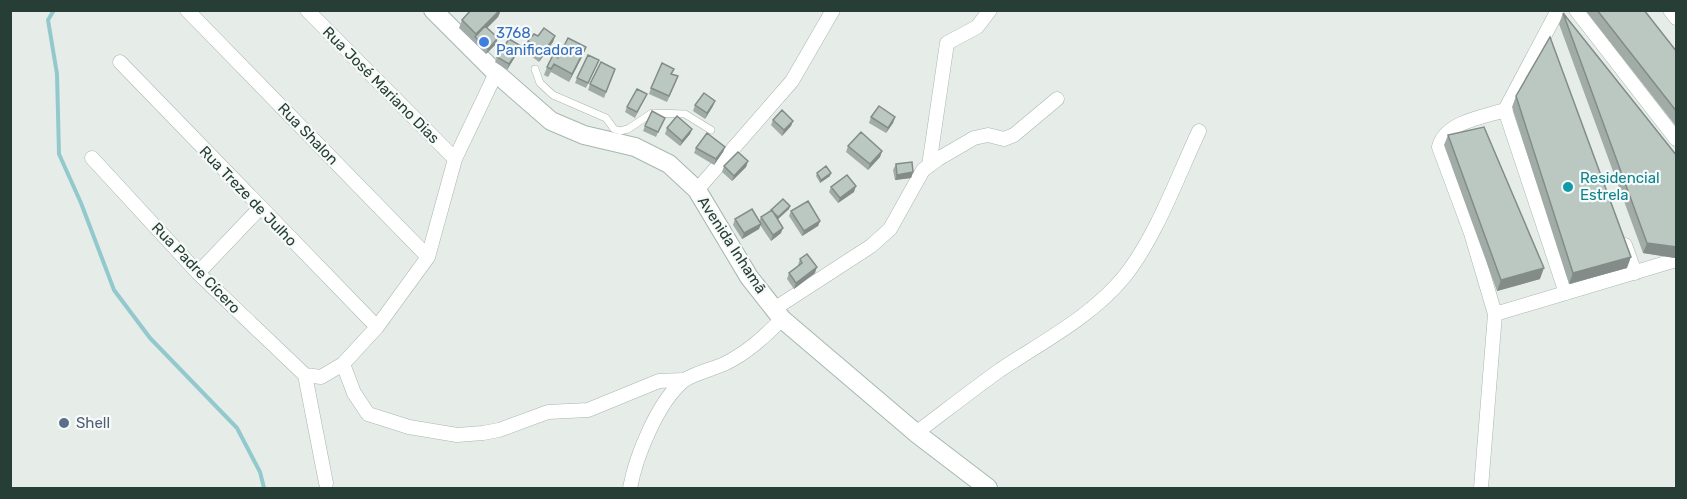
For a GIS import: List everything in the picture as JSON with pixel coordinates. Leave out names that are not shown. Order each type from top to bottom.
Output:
[{"type":"street","name":"Rua Shalon","points":[[187,10],[428,257]]},
{"type":"street","name":"Rua José Mariano Dias","points":[[307,10],[455,159]]},
{"type":"street","name":"Avenida Inhamã","points":[[433,10],[496,73],[535,93],[566,129],[612,135],[655,154],[669,164],[697,190],[749,277],[778,314],[916,433],[988,489]]},
{"type":"street","points":[[697,190],[792,81],[833,10]]},
{"type":"street","points":[[929,166],[947,43],[977,27],[990,10]]},
{"type":"street","points":[[1480,489],[1495,314],[1471,233],[1439,147],[1445,133],[1453,128],[1505,110],[1546,28],[1558,10]]},
{"type":"street","points":[[1576,10],[1677,139]]},
{"type":"street","points":[[1546,28],[1555,51]]},
{"type":"street","name":"Rua Treze de Julho","points":[[120,62],[259,209],[377,327]]},
{"type":"street","points":[[326,483],[305,375],[321,377],[343,364],[377,327],[428,257],[455,159],[496,73]]},
{"type":"street","points":[[343,364],[354,393],[368,414],[409,427],[457,435],[499,430],[548,411],[588,410],[659,381],[683,380],[717,367],[753,348],[778,314],[871,246],[890,229],[923,170],[974,138],[988,135],[1004,139],[1014,135],[1056,99]]},
{"type":"street","points":[[1505,110],[1566,293]]},
{"type":"street","points":[[916,433],[999,371],[1059,332],[1095,305],[1122,279],[1138,257],[1199,131]]},
{"type":"street","name":"Rua Padre Cícero","points":[[92,158],[198,273],[305,375]]},
{"type":"street","points":[[198,273],[259,209]]},
{"type":"street","points":[[1619,228],[1635,273]]},
{"type":"street","points":[[1495,314],[1677,260]]},
{"type":"street","points":[[630,489],[641,452],[654,423],[683,380]]},
{"type":"lane","points":[[535,69],[540,83],[535,93],[553,95],[606,118],[612,135],[628,129],[652,113],[660,112],[685,114],[711,130]]},
{"type":"building","points":[[471,10],[500,10],[476,34],[462,20]]},
{"type":"building","points":[[1597,10],[1644,10],[1677,52],[1677,112]]},
{"type":"building","points":[[1563,13],[1677,156],[1677,247],[1647,243]]},
{"type":"building","points":[[485,26],[498,38],[488,49],[475,37]]},
{"type":"building","points":[[544,28],[555,36],[541,56],[529,47],[531,43],[528,41],[534,34],[538,36]]},
{"type":"building","name":"Residencial Estrela","points":[[1550,37],[1631,257],[1573,273],[1516,96]]},
{"type":"building","points":[[568,38],[586,47],[572,74],[554,64],[551,69],[547,67],[553,55],[558,58]]},
{"type":"building","points":[[509,39],[521,46],[509,64],[497,57]]},
{"type":"building","points":[[588,55],[599,60],[588,83],[577,78]]},
{"type":"building","points":[[601,62],[615,69],[606,92],[590,84]]},
{"type":"building","points":[[662,63],[674,69],[671,74],[678,76],[669,96],[651,88]]},
{"type":"building","points":[[637,89],[647,94],[637,112],[627,107]]},
{"type":"building","points":[[704,93],[715,101],[707,113],[695,105]]},
{"type":"building","points":[[879,106],[895,117],[888,128],[871,117]]},
{"type":"building","points":[[782,110],[793,121],[784,130],[773,120]]},
{"type":"building","points":[[652,111],[665,118],[658,132],[645,126]]},
{"type":"building","points":[[677,116],[692,129],[682,141],[667,128]]},
{"type":"building","points":[[1484,127],[1544,268],[1501,280],[1448,135]]},
{"type":"building","points":[[861,132],[882,151],[870,164],[848,146]]},
{"type":"building","points":[[707,133],[725,147],[716,159],[696,148]]},
{"type":"building","points":[[738,152],[748,161],[734,176],[724,166]]},
{"type":"building","points":[[912,162],[913,172],[897,175],[896,164]]},
{"type":"building","points":[[826,166],[831,173],[821,180],[817,173]]},
{"type":"building","points":[[847,175],[856,186],[840,198],[831,187]]},
{"type":"building","points":[[783,199],[790,206],[778,217],[771,210]]},
{"type":"building","points":[[808,201],[820,221],[804,231],[791,211]]},
{"type":"building","points":[[752,209],[761,224],[744,233],[735,219]]},
{"type":"building","points":[[772,210],[783,228],[773,235],[761,217]]},
{"type":"building","points":[[807,254],[817,267],[796,283],[789,273],[802,263],[800,259]]},
{"type":"waterway","points":[[54,10],[48,20],[57,74],[59,154],[81,203],[114,290],[150,338],[237,428],[260,472],[264,488]]},
{"type":"place","name":"3768 Panificadora","points":[[484,42]]},
{"type":"place","name":"Residencial Estrela","points":[[1568,187]]},
{"type":"place","name":"Shell","points":[[64,423]]}]
